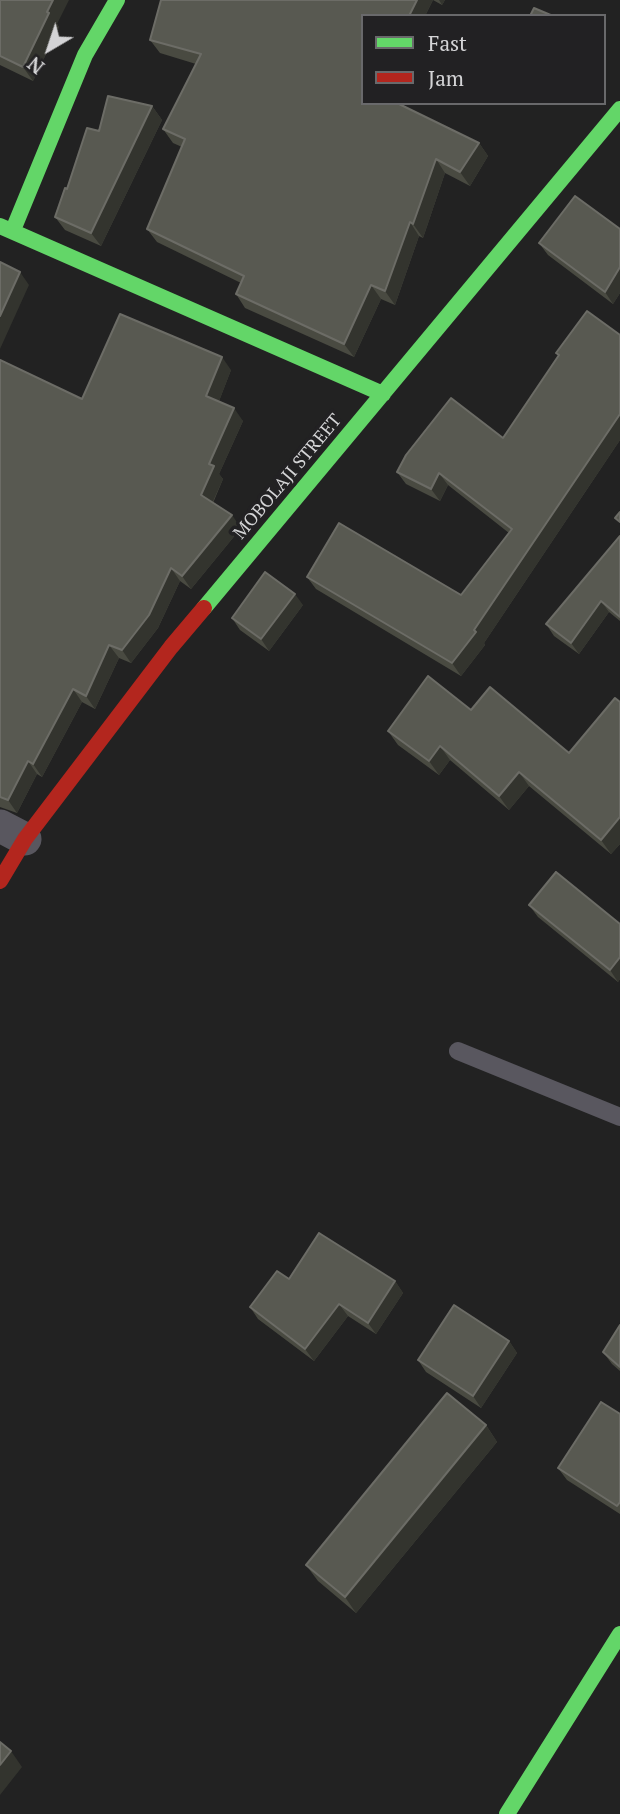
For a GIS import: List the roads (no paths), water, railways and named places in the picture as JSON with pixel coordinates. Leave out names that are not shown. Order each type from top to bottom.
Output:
[{"type":"street","points":[[117,0],[85,55],[7,228],[383,394]]},
{"type":"street","name":"MOBOLAJI STREET","points":[[0,881],[13,833],[620,109]]},
{"type":"street","points":[[507,1814],[620,1634]]},
{"type":"lane","points":[[458,1051],[620,1117]]}]
